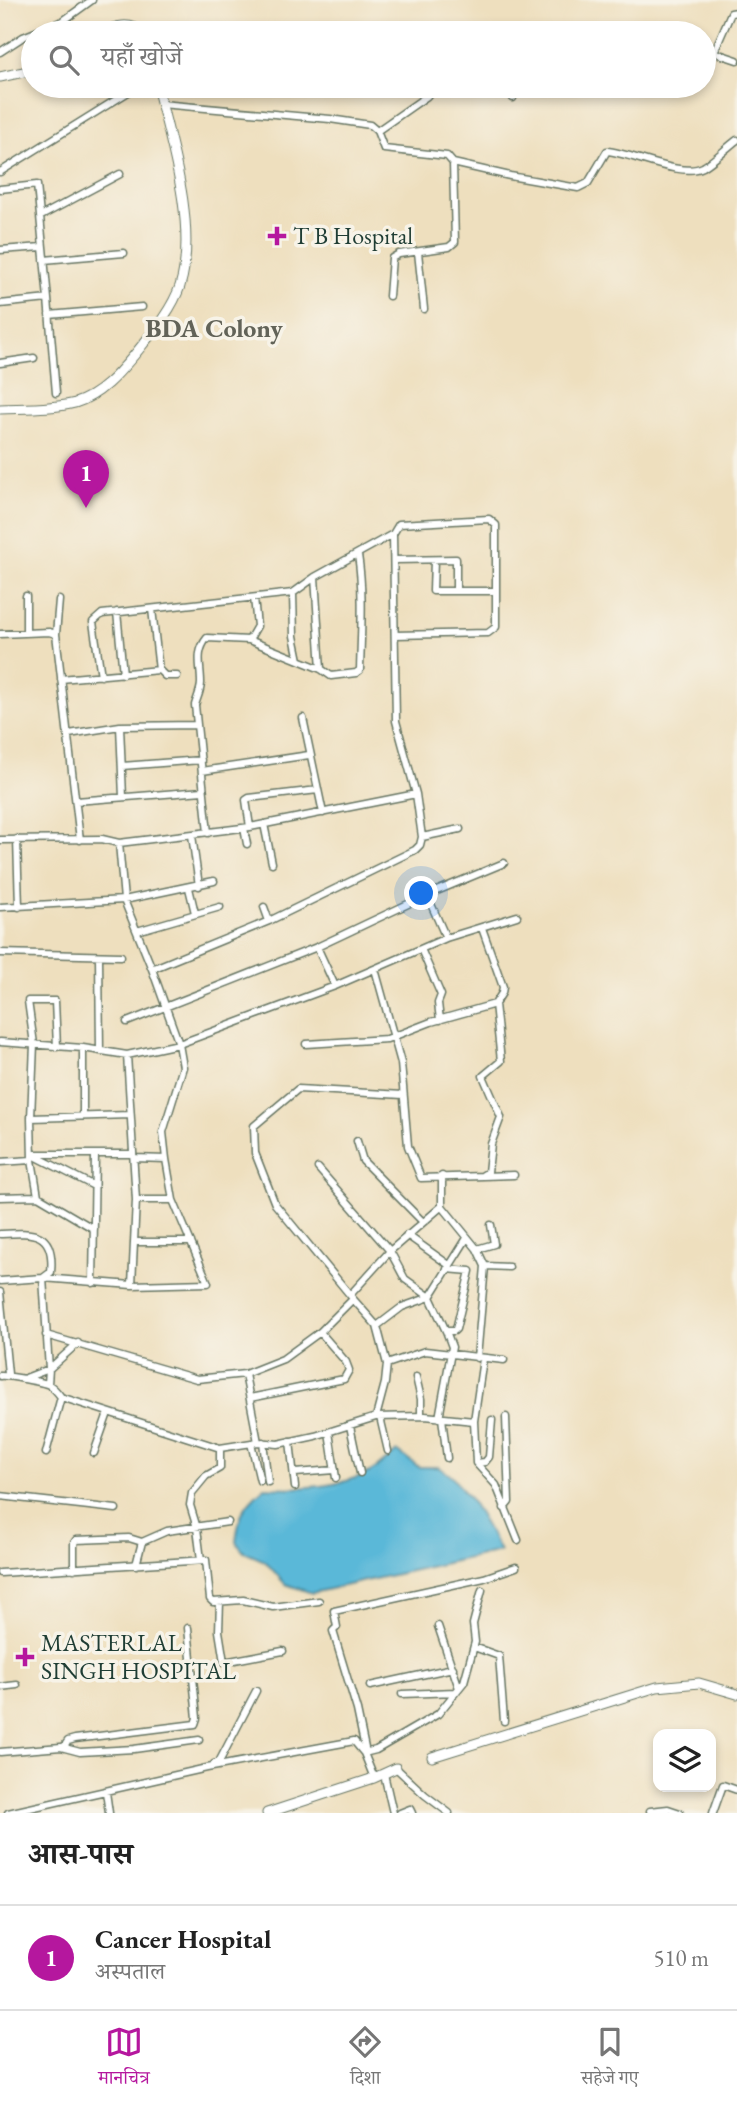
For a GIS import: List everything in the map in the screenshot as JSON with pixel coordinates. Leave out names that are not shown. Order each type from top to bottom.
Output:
[{"type":"street","points":[[63,21],[92,0]]},
{"type":"street","points":[[716,47],[731,13],[737,12]]},
{"type":"street","points":[[0,52],[21,38]]},
{"type":"street","points":[[716,53],[737,60]]},
{"type":"street","points":[[0,77],[21,73]]},
{"type":"street","points":[[0,172],[119,98]]},
{"type":"street","points":[[0,410],[72,403],[94,393],[111,381],[147,339],[174,297],[180,285],[184,255],[184,218],[176,164],[160,98]]},
{"type":"street","points":[[377,131],[424,98]]},
{"type":"street","points":[[161,104],[370,125],[377,131],[384,149],[447,156],[453,163],[578,188],[588,183],[607,151],[659,165],[697,169],[737,140]]},
{"type":"street","points":[[389,296],[392,258],[399,254],[449,247],[455,242],[453,163]]},
{"type":"street","points":[[41,216],[120,174]]},
{"type":"street","points":[[0,189],[37,185],[56,393]]},
{"type":"street","points":[[0,250],[43,247]]},
{"type":"street","points":[[418,252],[424,309]]},
{"type":"street","points":[[44,260],[124,253]]},
{"type":"street","points":[[0,304],[48,299]]},
{"type":"street","points":[[49,315],[142,307]]},
{"type":"street","points":[[0,363],[34,358]]},
{"type":"street","points":[[101,676],[93,622],[102,614],[293,593],[393,534],[399,524],[489,519],[496,526],[496,627],[488,633],[396,635]]},
{"type":"street","points":[[152,968],[269,921],[415,850],[420,845],[422,838],[416,794],[396,721],[393,534]]},
{"type":"street","points":[[208,833],[195,705],[201,686],[198,654],[201,645],[207,638],[249,640],[321,669],[331,676],[356,673],[360,670],[361,575],[358,555]]},
{"type":"street","points":[[394,560],[456,559],[456,591]]},
{"type":"street","points":[[434,560],[433,591],[496,591]]},
{"type":"street","points":[[316,577],[321,669]]},
{"type":"street","points":[[293,593],[294,636],[299,660]]},
{"type":"street","points":[[26,596],[26,633]]},
{"type":"street","points":[[249,640],[257,626],[254,598]]},
{"type":"street","points":[[59,600],[56,634],[80,840]]},
{"type":"street","points":[[152,609],[159,670],[164,676],[177,676]]},
{"type":"street","points":[[117,612],[123,674]]},
{"type":"street","points":[[0,634],[56,634]]},
{"type":"street","points":[[61,679],[159,670]]},
{"type":"street","points":[[303,718],[323,813]]},
{"type":"street","points":[[69,734],[120,726],[197,725]]},
{"type":"street","points":[[120,726],[123,797]]},
{"type":"street","points":[[202,771],[309,755]]},
{"type":"street","points":[[122,766],[201,760]]},
{"type":"street","points":[[247,844],[246,800],[249,797],[318,790]]},
{"type":"street","points":[[76,801],[204,791]]},
{"type":"street","points":[[0,840],[102,839],[119,844],[247,827],[416,794]]},
{"type":"street","points":[[264,824],[272,863]]},
{"type":"street","points":[[422,838],[460,829]]},
{"type":"street","points":[[192,835],[199,886]]},
{"type":"street","points":[[17,839],[19,906]]},
{"type":"street","points":[[0,1281],[43,1278],[132,1285],[208,1283],[173,1200],[166,1158],[163,1132],[183,1067],[179,1044],[124,900],[119,844]]},
{"type":"street","points":[[127,1022],[317,947],[427,895],[504,863]]},
{"type":"street","points":[[0,907],[124,900],[214,881]]},
{"type":"street","points":[[189,888],[195,914]]},
{"type":"street","points":[[427,895],[446,938]]},
{"type":"street","points":[[137,930],[220,907]]},
{"type":"street","points":[[264,907],[269,921]]},
{"type":"street","points":[[0,1042],[83,1048],[127,1055],[179,1044],[335,986],[446,938],[517,916]]},
{"type":"street","points":[[306,1044],[394,1037],[495,1003],[503,987],[482,928]]},
{"type":"street","points":[[317,947],[335,986]]},
{"type":"street","points":[[421,949],[441,995],[438,1003],[440,1020]]},
{"type":"street","points":[[0,953],[121,956]]},
{"type":"street","points":[[99,956],[100,1051]]},
{"type":"street","points":[[375,969],[401,1063],[408,1146],[421,1178],[514,1175]]},
{"type":"street","points":[[38,1196],[32,1157],[34,1044],[27,1000],[55,1001],[57,1047]]},
{"type":"street","points":[[482,1175],[488,1172],[491,1144],[501,1117],[483,1076],[501,1061],[495,1003]]},
{"type":"street","points":[[83,1048],[83,1116]]},
{"type":"street","points":[[127,1055],[136,1200],[132,1285]]},
{"type":"street","points":[[388,1451],[378,1417],[387,1364],[377,1326],[275,1204],[255,1153],[254,1126],[298,1088],[402,1094]]},
{"type":"street","points":[[31,1118],[130,1115]]},
{"type":"street","points":[[357,1141],[363,1161],[422,1222]]},
{"type":"street","points":[[0,1162],[32,1157],[95,1155],[166,1158]]},
{"type":"street","points":[[93,1283],[95,1155]]},
{"type":"street","points":[[32,1157],[94,1185]]},
{"type":"street","points":[[318,1168],[390,1251],[405,1279],[430,1297],[446,1331],[452,1354],[440,1418],[447,1458]]},
{"type":"street","points":[[442,1176],[442,1206],[477,1249],[485,1266],[474,1421],[476,1463],[496,1485],[517,1540]]},
{"type":"street","points":[[0,1197],[38,1196],[94,1229]]},
{"type":"street","points":[[136,1200],[173,1200]]},
{"type":"street","points":[[47,1335],[197,1379],[245,1374],[283,1359],[320,1332],[390,1251],[442,1206]]},
{"type":"street","points":[[477,1249],[494,1244],[491,1225]]},
{"type":"street","points":[[0,1234],[32,1233],[47,1243],[52,1255],[51,1272],[43,1278]]},
{"type":"street","points":[[407,1235],[448,1267],[470,1271],[456,1329],[446,1331]]},
{"type":"street","points":[[377,1326],[402,1307],[430,1297],[467,1238]]},
{"type":"street","points":[[135,1242],[191,1242]]},
{"type":"street","points":[[485,1266],[509,1267]]},
{"type":"street","points":[[43,1278],[48,1384]]},
{"type":"street","points":[[0,1292],[8,1374]]},
{"type":"street","points":[[250,1398],[344,1379],[349,1370],[346,1362],[320,1332]]},
{"type":"street","points":[[22,1380],[49,1369],[78,1343]]},
{"type":"street","points":[[387,1364],[425,1351],[504,1360]]},
{"type":"street","points":[[0,1376],[8,1374],[22,1380],[48,1384],[61,1397],[220,1448],[257,1443],[278,1444],[378,1417],[421,1416],[474,1421]]},
{"type":"street","points":[[245,1374],[257,1443],[260,1481]]},
{"type":"street","points":[[416,1377],[421,1399],[421,1416]]},
{"type":"street","points":[[46,1453],[61,1397]]},
{"type":"street","points":[[94,1453],[108,1413]]},
{"type":"street","points":[[504,1507],[509,1502],[506,1417]]},
{"type":"street","points":[[476,1463],[485,1462],[489,1457],[492,1420]]},
{"type":"street","points":[[349,1426],[360,1473]]},
{"type":"street","points":[[295,1473],[336,1474],[329,1432]]},
{"type":"street","points":[[290,1441],[295,1487]]},
{"type":"street","points":[[257,1443],[268,1482]]},
{"type":"street","points":[[201,1560],[197,1528],[190,1505],[192,1493],[206,1476],[220,1468],[220,1448]]},
{"type":"street","points":[[0,1496],[116,1509]]},
{"type":"street","points":[[74,1569],[76,1540],[128,1538],[142,1542],[167,1531],[228,1522]]},
{"type":"street","points":[[135,1565],[142,1542]]},
{"type":"street","points":[[0,1573],[206,1560],[209,1600],[213,1602],[243,1600],[273,1607],[319,1601]]},
{"type":"street","points":[[374,1778],[333,1631],[337,1627],[334,1611],[484,1578],[516,1567]]},
{"type":"street","points":[[368,1752],[438,1714],[464,1682],[474,1647],[473,1624],[482,1590]]},
{"type":"street","points":[[220,1602],[219,1631],[224,1662],[283,1651]]},
{"type":"street","points":[[438,1626],[453,1668],[457,1690]]},
{"type":"street","points":[[64,1747],[68,1741],[75,1739],[195,1724],[197,1718],[188,1628]]},
{"type":"street","points":[[474,1647],[499,1656],[504,1721]]},
{"type":"street","points":[[370,1686],[453,1668]]},
{"type":"street","points":[[432,1757],[657,1687],[699,1683],[737,1694]]},
{"type":"street","points":[[0,1687],[17,1685]]},
{"type":"street","points":[[207,1768],[219,1762],[256,1690]]},
{"type":"street","points":[[402,1694],[457,1690]]},
{"type":"street","points":[[0,1752],[64,1747],[80,1752],[199,1740]]},
{"type":"street","points":[[8,1813],[207,1768],[354,1741],[368,1752]]},
{"type":"street","points":[[267,1813],[374,1778],[396,1768],[449,1813]]},
{"type":"street","points":[[384,1774],[393,1813]]},
{"type":"street","points":[[713,1813],[723,1785],[737,1790]]},
{"type":"street","points":[[106,1792],[109,1813]]},
{"type":"street","points":[[400,1813],[410,1809],[412,1813]]},
{"type":"street","points":[[641,1813],[668,1809],[680,1813]]},
{"type":"water","points":[[397,1451],[419,1467],[438,1467],[452,1476],[472,1502],[500,1551],[312,1593],[285,1584],[265,1561],[244,1552],[236,1542],[243,1511],[265,1487],[305,1487],[345,1481],[370,1472]]},
{"type":"place","name":"T B Hospital","points":[[277,236]]},
{"type":"place","name":"Cancer Hospital","points":[[86,508]]},
{"type":"place","name":"MASTERLAL SINGH HOSPITAL","points":[[25,1657]]},
{"type":"district","name":"BDA Colony","points":[[214,328]]}]
